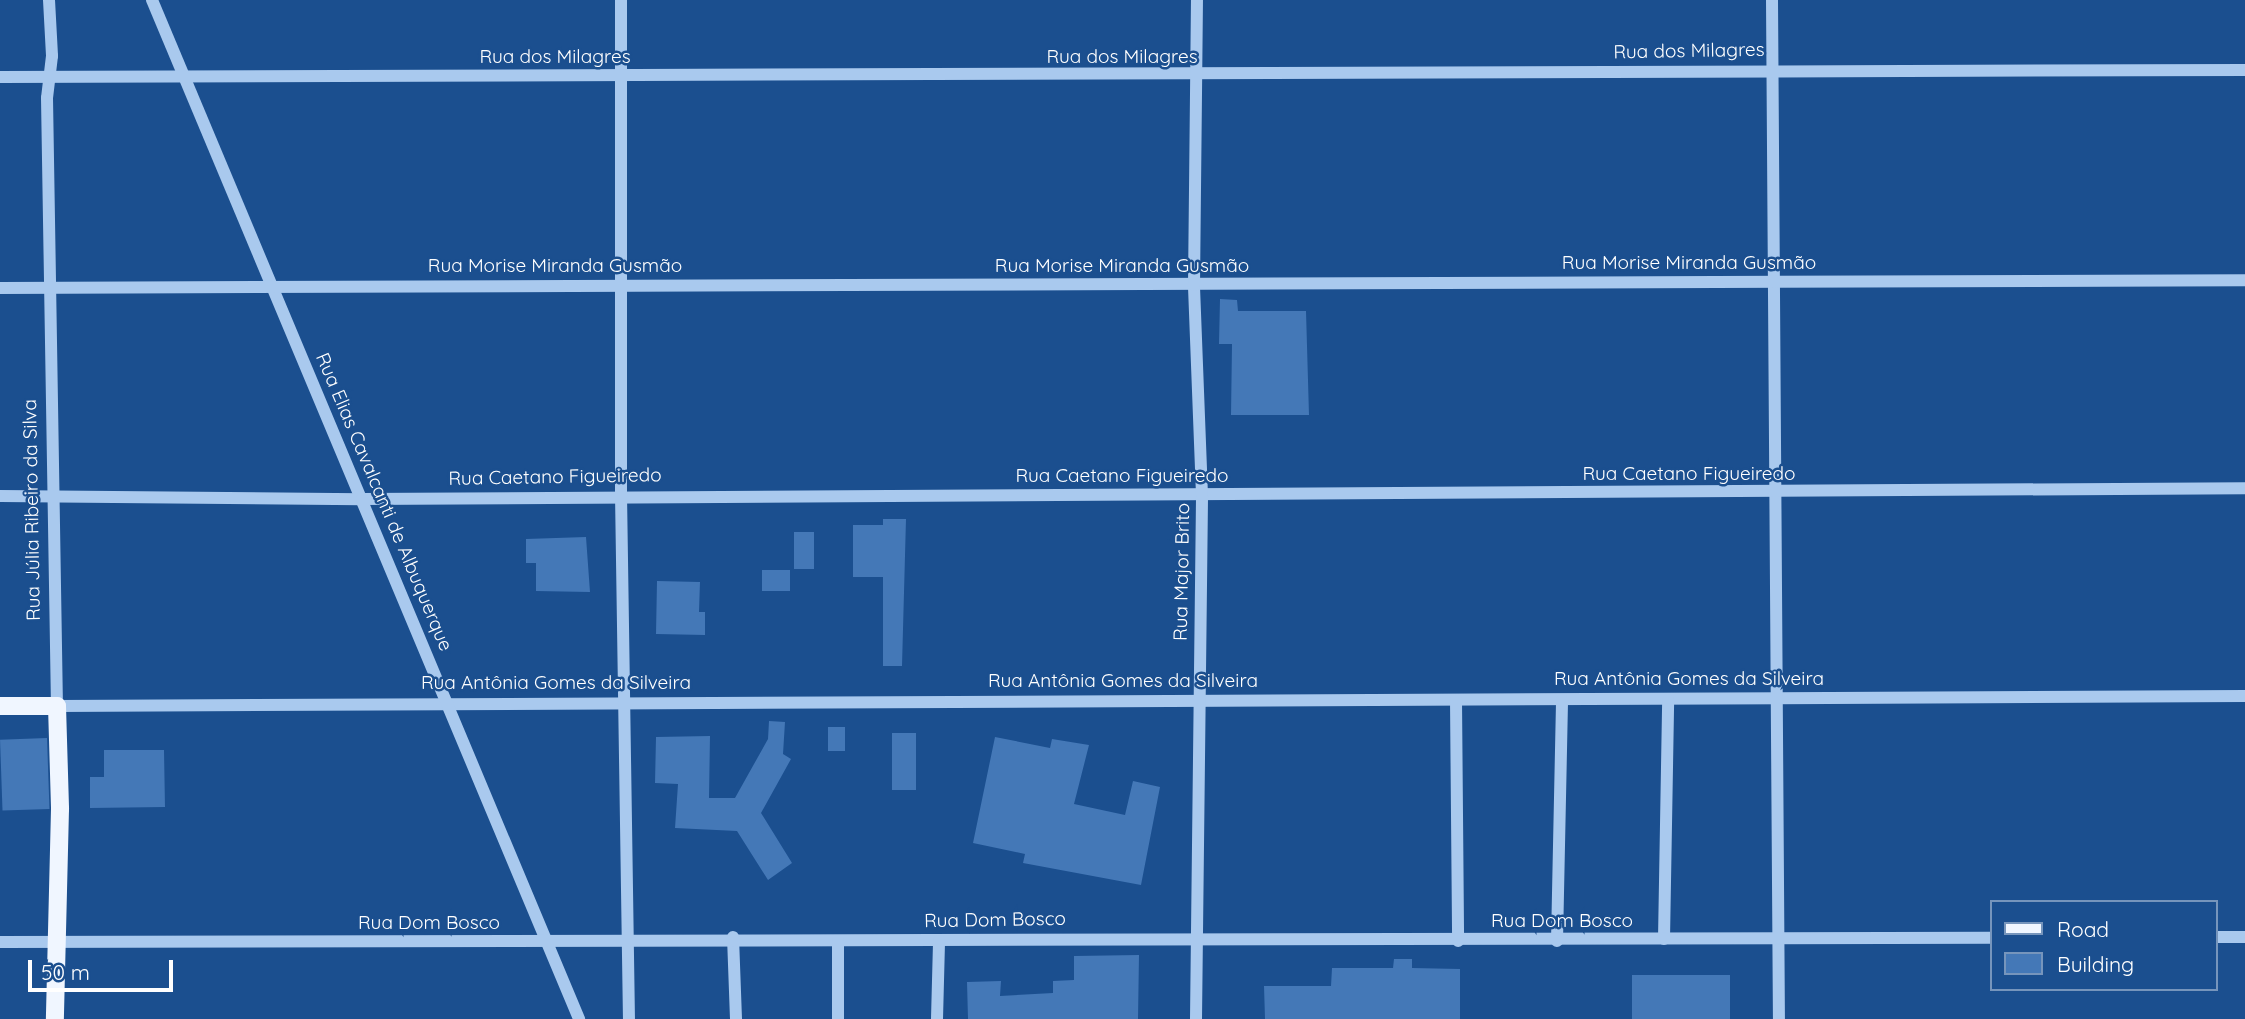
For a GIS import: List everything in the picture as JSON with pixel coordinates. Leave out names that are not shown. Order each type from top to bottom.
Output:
[{"type":"main road","name":"Rua Antônia Gomes da Silveira","points":[[0,706],[57,706]]},
{"type":"main road","name":"Rua Júlia Ribeiro da Silva","points":[[55,1019],[60,809],[57,706]]},
{"type":"street","name":"Rua Júlia Ribeiro da Silva","points":[[49,0],[52,496],[57,706]]},
{"type":"street","name":"Rua Elias Cavalcanti de Albuquerque","points":[[152,0],[579,1019]]},
{"type":"street","points":[[621,0],[621,494],[626,704],[625,939],[629,1019]]},
{"type":"street","name":"Rua Major Brito","points":[[1196,1019],[1202,495],[1195,285],[1197,0]]},
{"type":"street","points":[[1772,0],[1774,70],[1771,282],[1779,1019]]},
{"type":"street","name":"Rua dos Milagres","points":[[0,77],[1198,76],[1774,70],[2245,70]]},
{"type":"street","name":"Rua Morise Miranda Gusmão","points":[[0,288],[2245,280]]},
{"type":"street","name":"Rua Caetano Figueiredo","points":[[0,496],[362,499],[621,494],[1202,495],[2245,488]]},
{"type":"street","name":"Rua Antônia Gomes da Silveira","points":[[57,706],[1200,703],[2245,696]]},
{"type":"street","points":[[1456,700],[1458,941]]},
{"type":"street","points":[[1557,941],[1562,700]]},
{"type":"street","points":[[1664,939],[1668,700]]},
{"type":"street","points":[[733,937],[736,1019]]},
{"type":"street","name":"Rua Dom Bosco","points":[[0,942],[549,942],[733,937],[838,941],[1990,938]]},
{"type":"street","points":[[2217,937],[2245,937]]},
{"type":"street","points":[[838,941],[838,1019]]},
{"type":"street","points":[[937,1019],[939,941]]},
{"type":"building","points":[[1220,299],[1237,300],[1238,311],[1306,311],[1309,415],[1231,415],[1232,344],[1219,344]]},
{"type":"building","points":[[883,519],[906,519],[902,666],[883,666],[883,577],[853,577],[853,525],[883,525]]},
{"type":"building","points":[[794,532],[814,532],[814,569],[794,569]]},
{"type":"building","points":[[586,537],[590,592],[536,591],[536,563],[526,563],[526,539]]},
{"type":"building","points":[[762,570],[790,570],[790,591],[762,591]]},
{"type":"building","points":[[657,581],[700,582],[699,612],[705,612],[705,635],[656,634]]},
{"type":"building","points":[[769,721],[785,722],[783,754],[791,759],[761,813],[792,863],[768,880],[737,831],[675,828],[678,784],[655,783],[656,737],[710,736],[709,798],[735,798],[768,739]]},
{"type":"building","points":[[828,727],[845,727],[845,751],[828,751]]},
{"type":"building","points":[[892,733],[916,733],[916,790],[892,790]]},
{"type":"building","points":[[995,737],[1050,748],[1052,739],[1089,745],[1074,804],[1125,815],[1133,781],[1160,787],[1141,885],[1023,863],[1025,854],[973,843]]},
{"type":"building","points":[[47,738],[49,809],[3,811],[0,740]]},
{"type":"building","points":[[104,750],[164,750],[165,807],[90,808],[90,777],[104,777]]},
{"type":"building","points":[[1139,955],[1138,1019],[968,1019],[967,982],[1001,981],[1000,996],[1053,993],[1053,981],[1074,980],[1074,956]]},
{"type":"building","points":[[1394,959],[1412,959],[1412,968],[1460,969],[1460,1019],[1265,1019],[1264,986],[1331,986],[1332,968],[1393,968]]},
{"type":"building","points":[[1632,975],[1730,975],[1730,1019],[1632,1019]]}]
